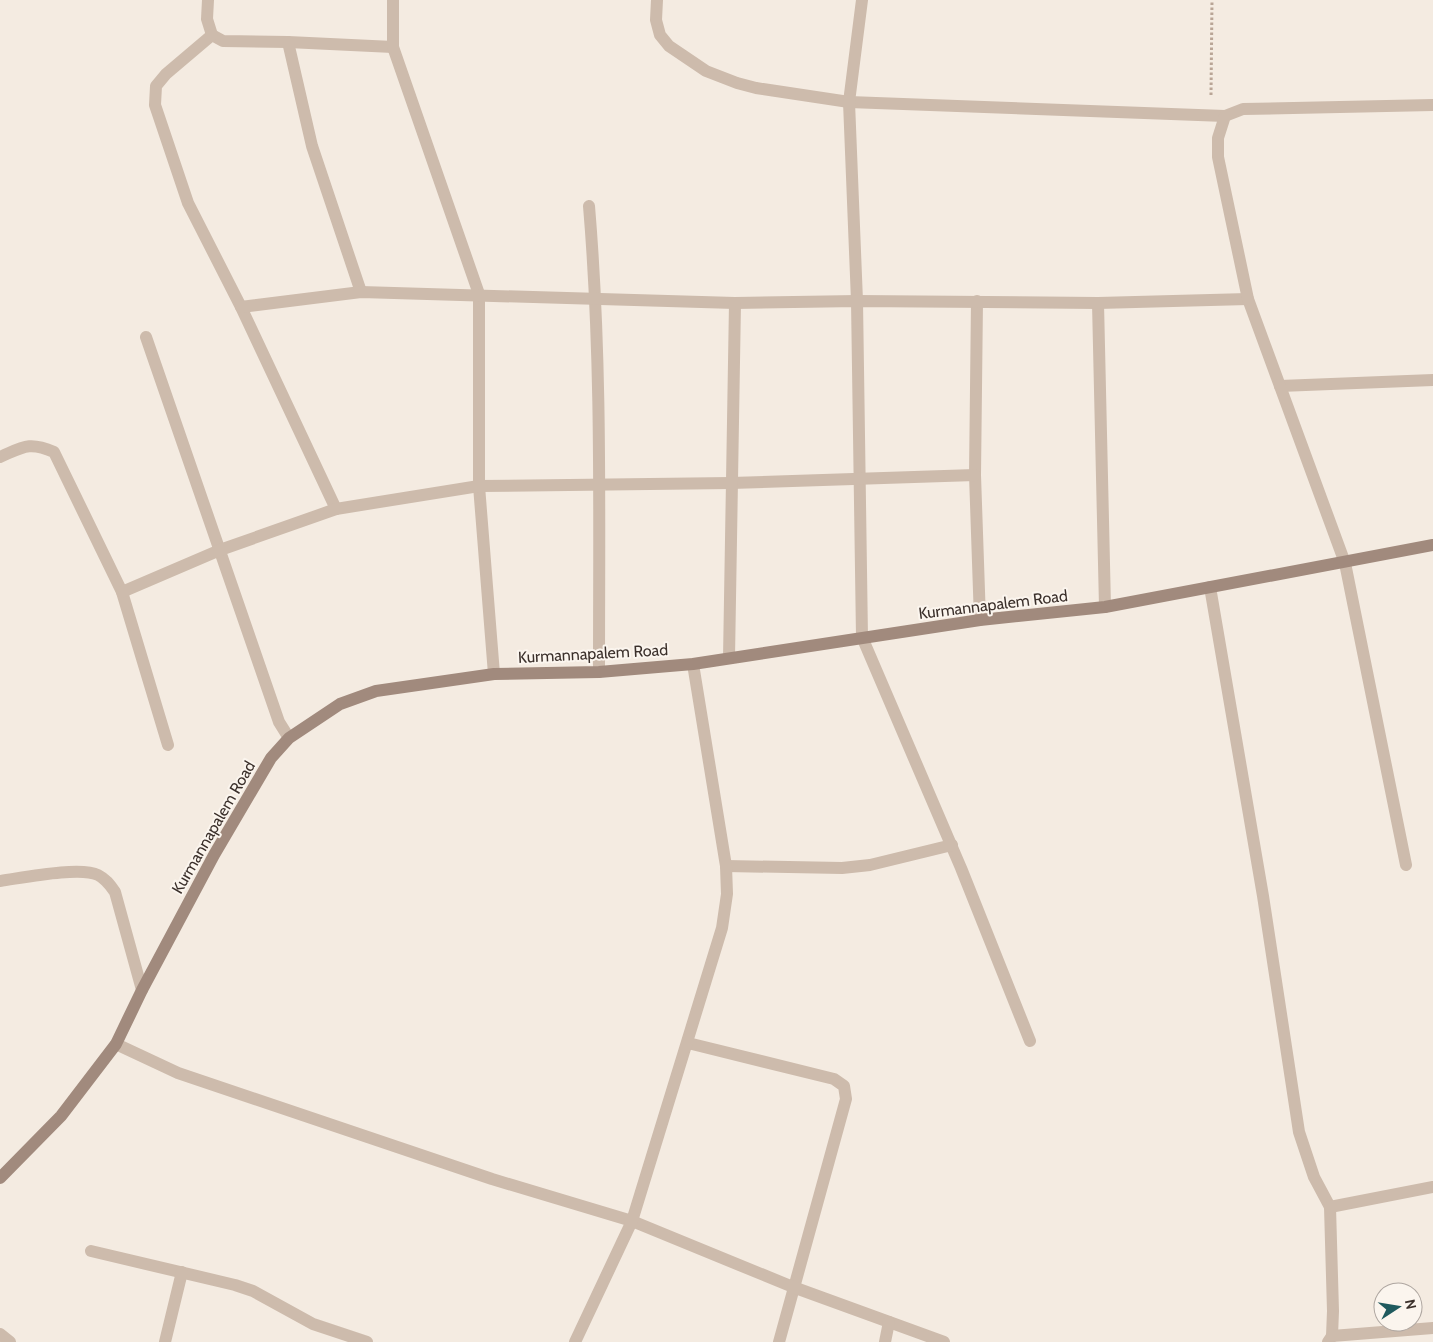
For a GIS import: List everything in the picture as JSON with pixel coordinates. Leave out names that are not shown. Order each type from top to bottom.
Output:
[{"type":"main road","name":"Kurmannapalem Road","points":[[0,1178],[61,1116],[116,1044],[142,990],[214,855],[271,758],[289,738],[340,704],[376,691],[494,674],[599,672],[693,664],[980,620],[1105,606],[1433,546]]},
{"type":"street","points":[[208,0],[207,19],[212,35],[223,41],[288,42],[393,48]]},
{"type":"street","points":[[394,0],[393,48],[480,294],[479,486],[494,674]]},
{"type":"street","points":[[657,0],[656,20],[660,35],[669,46],[706,71],[737,84],[849,102],[1210,116],[1226,116],[1242,109],[1262,107],[1433,105]]},
{"type":"street","points":[[862,0],[849,102],[857,301],[858,480],[862,637],[952,846],[1030,1041]]},
{"type":"street","points":[[212,35],[166,74],[156,86],[155,105],[188,203],[241,307],[336,509]]},
{"type":"street","points":[[288,42],[312,146],[361,292]]},
{"type":"street","points":[[1226,116],[1218,138],[1218,157],[1248,299],[1345,563],[1406,865]]},
{"type":"street","points":[[589,206],[597,298],[600,484],[599,672]]},
{"type":"street","points":[[241,307],[361,292],[735,303],[857,301],[1098,303],[1248,299]]},
{"type":"street","points":[[977,301],[975,475],[980,620]]},
{"type":"street","points":[[729,658],[735,303]]},
{"type":"street","points":[[1098,303],[1105,606]]},
{"type":"street","points":[[146,337],[279,722],[289,738]]},
{"type":"street","points":[[1280,386],[1433,380]]},
{"type":"street","points":[[0,457],[27,446],[38,445],[54,452],[122,592],[168,745]]},
{"type":"street","points":[[122,592],[220,550],[336,509],[479,486],[731,484],[975,475]]},
{"type":"street","points":[[1210,587],[1263,896],[1298,1132],[1314,1177],[1330,1207],[1333,1252],[1330,1339],[1433,1328]]},
{"type":"street","points":[[575,1342],[632,1222],[722,928],[727,894],[726,866],[693,664]]},
{"type":"street","points":[[726,866],[842,868],[870,865],[952,846]]},
{"type":"street","points":[[0,880],[84,870],[98,875],[108,882],[115,892],[142,990]]},
{"type":"street","points":[[688,1043],[834,1078],[844,1086],[846,1099],[779,1342]]},
{"type":"street","points":[[116,1044],[178,1073],[483,1176],[632,1222],[793,1287],[944,1342]]},
{"type":"street","points":[[1330,1207],[1433,1187]]},
{"type":"street","points":[[91,1251],[235,1285],[253,1291],[313,1324],[367,1342]]},
{"type":"street","points":[[165,1342],[182,1272]]},
{"type":"street","points":[[885,1342],[889,1322]]},
{"type":"street","points":[[0,1334],[10,1342]]},
{"type":"path","points":[[1210,116],[1212,0]]}]
